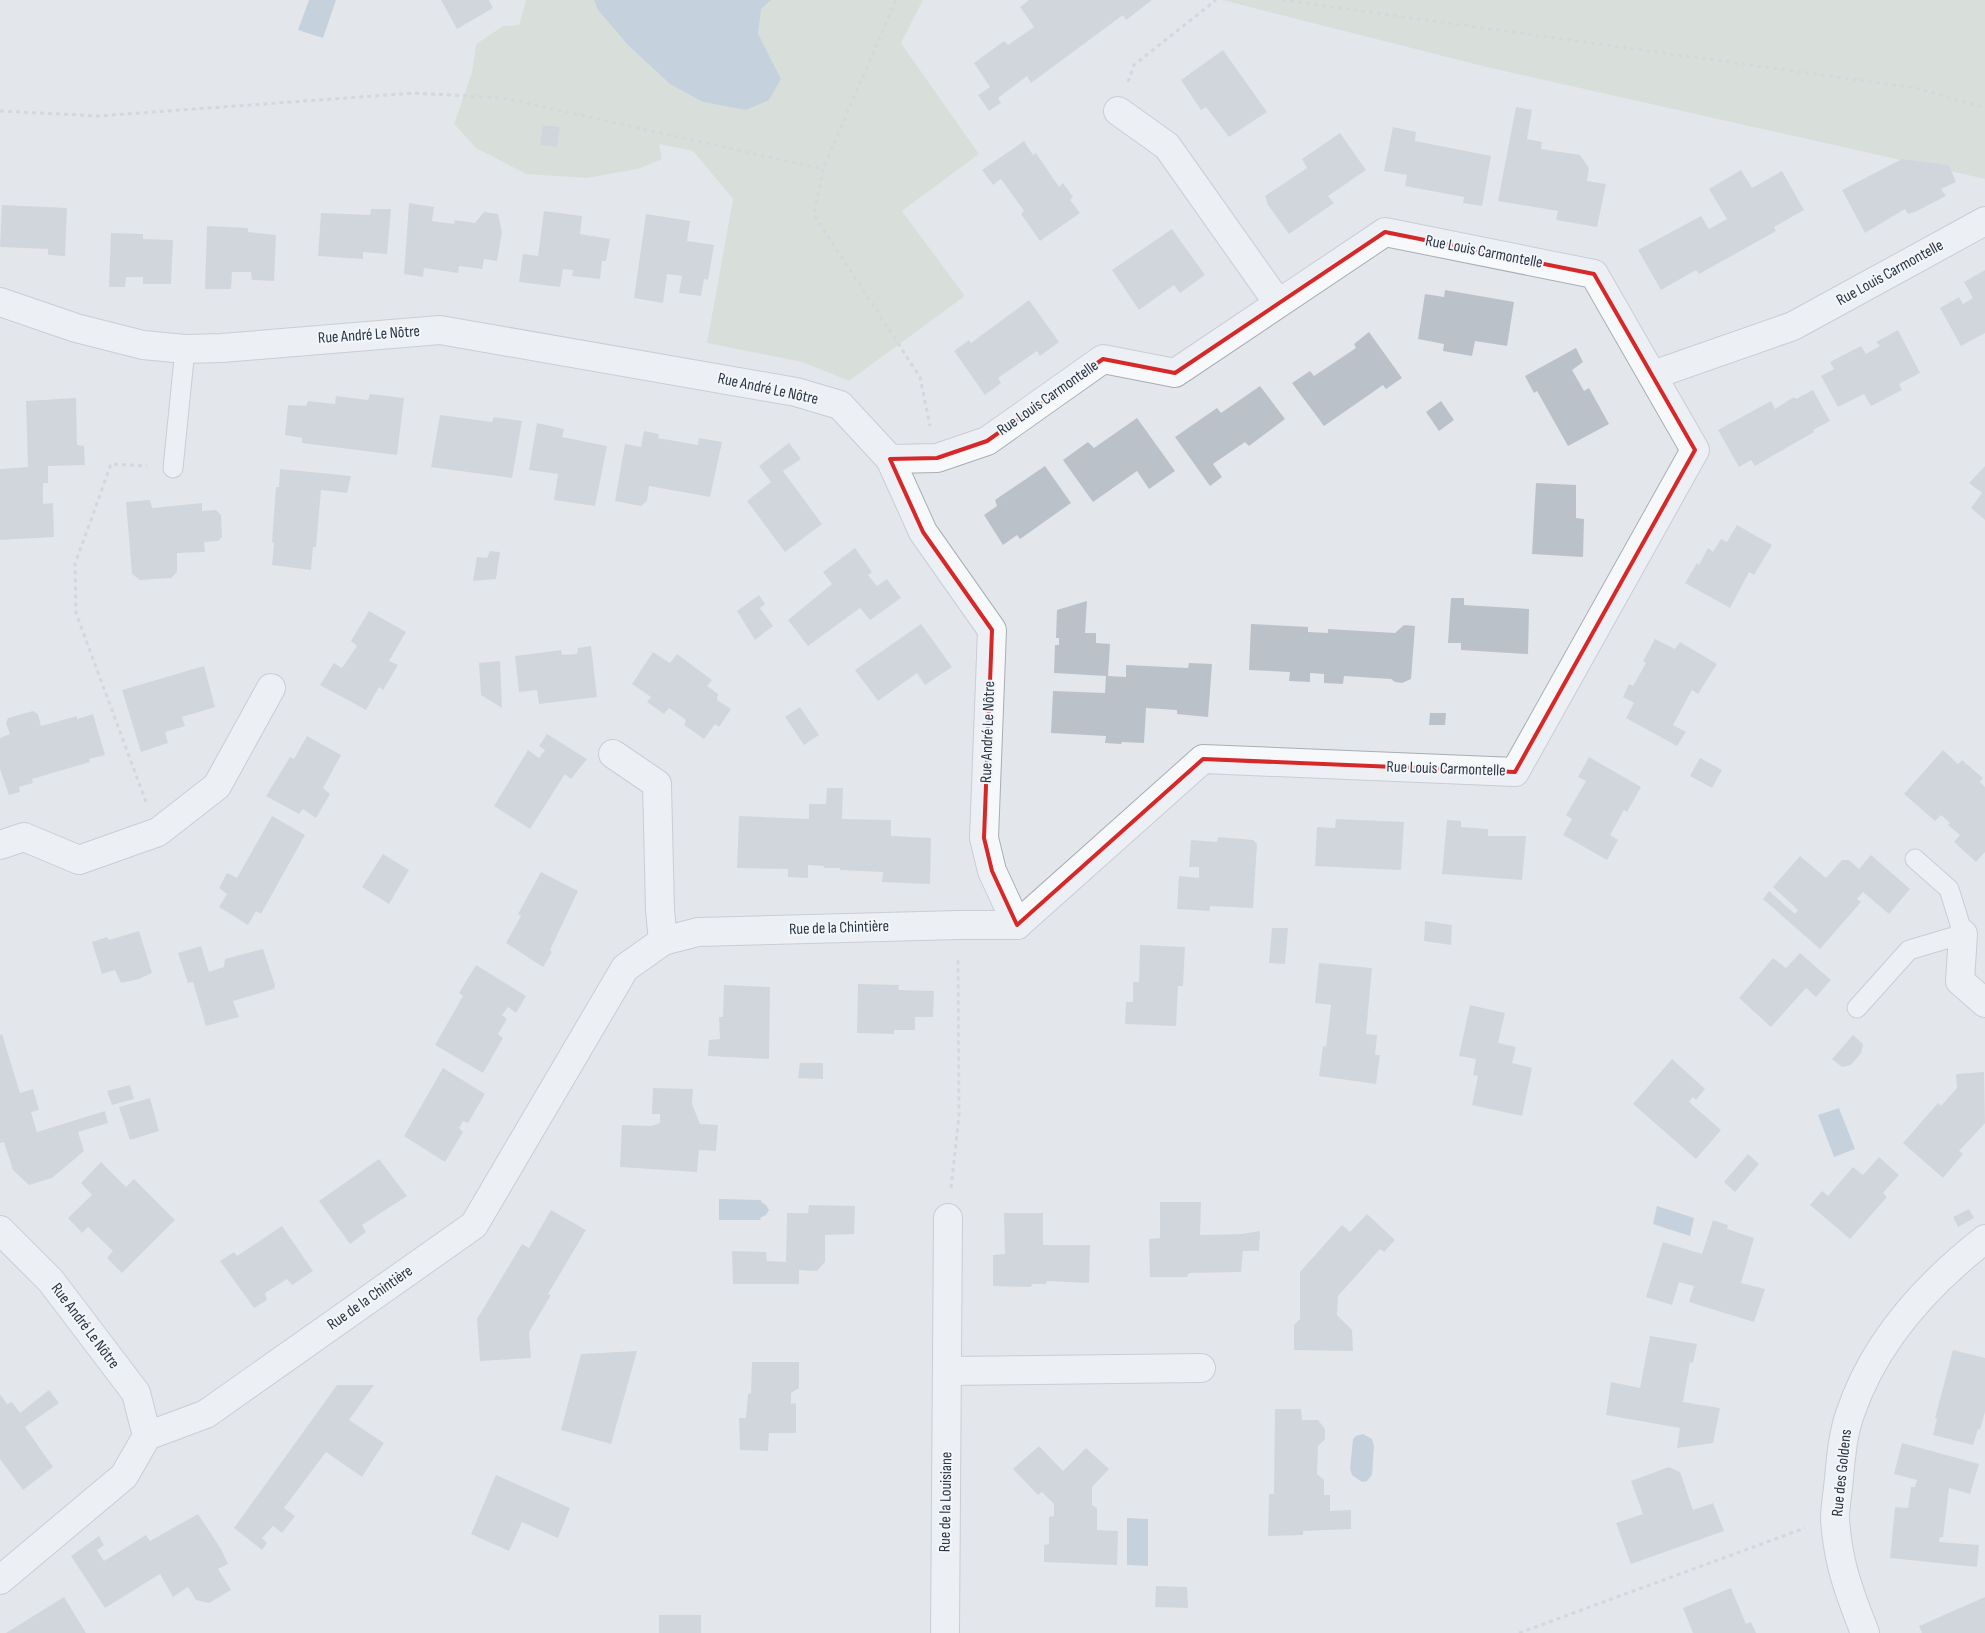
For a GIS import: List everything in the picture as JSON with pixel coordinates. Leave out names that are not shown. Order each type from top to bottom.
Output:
[{"type":"street","points":[[1118,112],[1167,146],[1278,303]]},
{"type":"street","name":"Rue Louis Carmontelle","points":[[1653,375],[1793,326],[1985,221]]},
{"type":"street","name":"Rue Louis Carmontelle","points":[[890,459],[937,458],[987,441],[1103,359],[1175,373],[1385,232],[1594,274],[1695,450],[1515,772],[1203,759],[1017,925]]},
{"type":"street","name":"Rue André Le Nôtre","points":[[0,302],[119,340],[185,349],[222,348],[440,330],[796,392],[840,405],[890,459],[923,532],[992,630],[984,838],[992,871],[1017,925]]},
{"type":"street","points":[[0,845],[24,836],[80,860],[158,832],[218,786],[271,688]]},
{"type":"street","points":[[613,754],[658,784],[660,910],[663,941]]},
{"type":"street","name":"Rue de la Chintière","points":[[147,1436],[206,1414],[474,1225],[625,968],[663,941],[698,932],[1017,925]]},
{"type":"street","points":[[1963,934],[1960,981],[1985,1004]]},
{"type":"street","name":"Rue de la Louisiane","points":[[945,1633],[948,1218]]},
{"type":"street","name":"Rue André Le Nôtre","points":[[0,1230],[50,1281],[136,1394],[147,1436]]},
{"type":"street","name":"Rue des Goldens","points":[[1865,1633],[1850,1598],[1841,1562],[1835,1519],[1841,1449],[1849,1415],[1868,1369],[1888,1335],[1920,1298],[1961,1257],[1985,1239]]},
{"type":"street","points":[[947,1371],[1201,1368]]},
{"type":"street","points":[[0,1580],[124,1476],[147,1436]]},
{"type":"lane","points":[[173,468],[185,349]]},
{"type":"lane","points":[[1857,1008],[1909,950],[1963,934],[1949,889],[1915,859]]},
{"type":"path","points":[[896,0],[823,169],[814,214],[920,377],[937,458]]},
{"type":"path","points":[[1118,112],[1134,65],[1216,0]]},
{"type":"path","points":[[1282,0],[1916,88],[1985,108]]},
{"type":"path","points":[[0,111],[98,116],[415,93],[503,98],[823,169]]},
{"type":"path","points":[[158,832],[76,613],[74,564],[111,464],[173,468]]},
{"type":"path","points":[[948,1218],[959,1116],[958,925]]},
{"type":"path","points":[[1519,1633],[1801,1529],[1835,1519]]},
{"type":"highlighted area","points":[[1385,232],[1594,274],[1695,450],[1515,772],[1203,759],[1017,925],[992,871],[984,838],[992,630],[923,532],[890,459],[937,458],[987,441],[1103,359],[1175,373]]},
{"type":"green space","points":[[526,0],[923,0],[901,43],[979,154],[902,211],[965,296],[849,381],[802,362],[707,343],[733,199],[693,151],[659,144],[662,159],[638,169],[587,178],[526,174],[476,148],[454,124],[472,72],[476,44],[503,26],[519,25]]},
{"type":"green space","points":[[1222,0],[1985,0],[1985,179],[1486,67]]},
{"type":"water","points":[[309,0],[336,0],[323,38],[298,30]]},
{"type":"water","points":[[594,0],[771,0],[761,9],[758,34],[781,79],[769,100],[746,110],[703,102],[670,84],[628,45],[598,10]]},
{"type":"water","points":[[1839,1108],[1855,1149],[1834,1157],[1818,1115]]},
{"type":"water","points":[[719,1199],[761,1200],[769,1210],[766,1215],[760,1218],[761,1220],[719,1220]]},
{"type":"water","points":[[1657,1206],[1694,1218],[1690,1236],[1653,1224]]},
{"type":"water","points":[[1363,1434],[1372,1439],[1374,1446],[1372,1475],[1367,1481],[1362,1482],[1352,1475],[1350,1469],[1353,1439]]},
{"type":"water","points":[[1127,1518],[1148,1519],[1148,1566],[1127,1565]]},
{"type":"building","points":[[441,0],[489,0],[493,8],[457,29]]},
{"type":"building","points":[[1029,0],[1152,0],[1126,20],[1123,15],[1031,83],[1027,76],[998,98],[1001,103],[989,111],[978,95],[990,87],[974,63],[1004,41],[1008,45],[1034,27],[1020,7]]},
{"type":"building","points":[[1223,50],[1267,112],[1229,137],[1206,107],[1201,110],[1181,80]]},
{"type":"building","points":[[1516,107],[1532,110],[1527,139],[1542,142],[1541,149],[1580,155],[1589,168],[1587,181],[1606,184],[1597,227],[1556,220],[1558,211],[1498,201]]},
{"type":"building","points":[[543,125],[560,127],[557,147],[540,145]]},
{"type":"building","points":[[1393,127],[1416,132],[1415,141],[1491,156],[1482,206],[1463,203],[1464,197],[1405,186],[1407,175],[1384,171]]},
{"type":"building","points":[[1340,133],[1366,170],[1328,196],[1334,203],[1289,234],[1268,205],[1265,196],[1307,168],[1302,159]]},
{"type":"building","points":[[1024,141],[1033,155],[1036,153],[1059,187],[1063,183],[1073,197],[1070,200],[1080,213],[1040,241],[1021,214],[1024,211],[1001,179],[993,185],[982,170]]},
{"type":"building","points":[[1902,159],[1949,165],[1956,182],[1941,189],[1946,196],[1908,214],[1905,209],[1865,233],[1842,190]]},
{"type":"building","points":[[1741,170],[1752,188],[1782,171],[1804,210],[1774,227],[1776,231],[1744,249],[1699,274],[1696,270],[1661,290],[1638,250],[1701,216],[1709,229],[1727,219],[1709,189]]},
{"type":"building","points":[[409,203],[434,207],[432,221],[454,224],[455,220],[475,223],[484,212],[498,214],[502,232],[497,261],[484,259],[482,269],[459,266],[458,273],[424,268],[423,277],[404,274]]},
{"type":"building","points":[[2,205],[67,208],[65,256],[48,255],[48,249],[0,247]]},
{"type":"building","points":[[371,209],[391,209],[387,254],[363,252],[363,259],[318,256],[321,213],[370,215]]},
{"type":"building","points":[[544,211],[582,216],[580,234],[610,239],[606,261],[602,261],[600,279],[572,276],[573,270],[563,269],[560,287],[519,282],[523,254],[538,256]]},
{"type":"building","points":[[646,214],[690,221],[687,241],[714,245],[708,280],[704,279],[701,296],[679,293],[682,276],[667,274],[663,303],[634,298]]},
{"type":"building","points":[[207,226],[248,228],[248,232],[276,235],[274,281],[252,280],[251,272],[232,272],[231,289],[205,289]]},
{"type":"building","points":[[1172,229],[1205,275],[1180,293],[1174,285],[1139,310],[1112,270]]},
{"type":"building","points":[[111,233],[143,234],[143,239],[173,240],[171,284],[143,284],[143,277],[126,277],[125,287],[109,287]]},
{"type":"building","points":[[1985,270],[1985,333],[1961,346],[1940,308],[1959,297],[1963,304],[1973,298],[1964,282]]},
{"type":"building","points":[[1445,290],[1514,302],[1507,346],[1475,341],[1472,356],[1443,351],[1444,344],[1418,339],[1425,294],[1444,297]]},
{"type":"building","points":[[1029,300],[1059,342],[1040,356],[1037,351],[998,378],[1001,383],[985,395],[954,351],[969,340],[971,343]]},
{"type":"building","points":[[1898,330],[1920,373],[1899,384],[1902,390],[1871,406],[1864,394],[1838,407],[1821,376],[1834,369],[1830,362],[1861,346],[1866,354],[1880,346],[1876,342]]},
{"type":"building","points":[[1369,332],[1402,378],[1386,389],[1383,385],[1324,426],[1292,383],[1310,371],[1314,376],[1356,348],[1354,344]]},
{"type":"building","points":[[1576,348],[1583,362],[1572,370],[1584,391],[1589,388],[1609,424],[1568,446],[1537,391],[1534,393],[1525,376]]},
{"type":"building","points":[[1260,386],[1285,419],[1249,446],[1245,442],[1213,464],[1222,477],[1210,486],[1175,437],[1217,408],[1221,413]]},
{"type":"building","points":[[1813,390],[1830,421],[1755,466],[1751,460],[1739,467],[1718,430],[1771,401],[1775,409],[1794,397],[1796,399]]},
{"type":"building","points":[[370,394],[404,398],[397,455],[302,443],[302,438],[285,435],[288,405],[306,406],[308,401],[335,404],[336,396],[368,400]]},
{"type":"building","points":[[76,398],[77,445],[84,446],[85,465],[48,466],[48,483],[43,483],[43,504],[53,503],[54,537],[0,540],[0,469],[28,467],[26,401]]},
{"type":"building","points":[[1441,401],[1454,420],[1439,431],[1426,412]]},
{"type":"building","points":[[440,415],[492,422],[494,417],[522,421],[512,478],[431,467]]},
{"type":"building","points":[[1137,418],[1175,471],[1149,489],[1137,471],[1093,502],[1063,460],[1088,442],[1094,448]]},
{"type":"building","points":[[537,423],[564,429],[562,437],[607,446],[595,506],[554,500],[558,474],[529,470]]},
{"type":"building","points":[[644,431],[659,434],[658,438],[698,445],[699,438],[722,442],[710,497],[649,486],[647,501],[641,506],[615,501],[625,444],[641,447]]},
{"type":"building","points":[[789,443],[801,459],[783,471],[822,524],[785,552],[747,501],[771,482],[759,466]]},
{"type":"building","points":[[1045,466],[1071,503],[1020,539],[1017,535],[1003,545],[984,515],[997,506],[995,500]]},
{"type":"building","points":[[1985,466],[1985,520],[1971,508],[1982,493],[1969,483]]},
{"type":"building","points":[[280,469],[351,476],[347,493],[321,490],[316,547],[313,547],[311,570],[272,565],[276,487],[279,487]]},
{"type":"building","points":[[1536,483],[1576,485],[1576,518],[1584,519],[1583,557],[1532,554]]},
{"type":"building","points":[[150,500],[152,508],[202,503],[202,511],[216,510],[221,515],[222,537],[218,541],[204,542],[205,552],[177,553],[177,572],[171,578],[140,580],[132,574],[126,502]]},
{"type":"building","points":[[1737,525],[1772,545],[1754,575],[1749,572],[1730,608],[1685,583],[1697,563],[1699,565],[1708,548],[1713,552],[1721,539],[1727,542]]},
{"type":"building","points":[[855,548],[872,572],[868,575],[877,586],[887,579],[901,598],[870,620],[860,608],[808,646],[788,620],[832,584],[823,572]]},
{"type":"building","points":[[490,551],[500,552],[496,579],[473,581],[477,557],[487,558]]},
{"type":"building","points":[[759,595],[765,604],[760,608],[773,626],[755,640],[737,611]]},
{"type":"building","points":[[1451,598],[1464,598],[1464,605],[1529,609],[1528,654],[1461,650],[1461,643],[1448,643]]},
{"type":"building","points":[[1087,601],[1085,633],[1096,633],[1096,643],[1110,644],[1108,676],[1126,677],[1126,665],[1188,668],[1189,663],[1212,664],[1208,717],[1177,714],[1177,710],[1146,708],[1144,743],[1105,743],[1106,736],[1051,733],[1053,691],[1105,693],[1106,676],[1054,673],[1055,645],[1059,645],[1059,638],[1056,638],[1057,610]]},
{"type":"building","points":[[369,611],[406,632],[389,661],[398,665],[383,690],[379,687],[366,710],[320,685],[334,663],[342,668],[357,646],[351,641]]},
{"type":"building","points":[[921,624],[952,667],[925,685],[917,673],[878,701],[855,670]]},
{"type":"building","points":[[1251,624],[1308,627],[1308,632],[1328,633],[1328,629],[1395,633],[1404,625],[1415,626],[1411,679],[1402,683],[1391,679],[1344,676],[1343,684],[1324,683],[1324,674],[1310,673],[1310,682],[1289,681],[1290,672],[1249,670]]},
{"type":"building","points":[[1655,639],[1675,649],[1680,642],[1717,664],[1698,694],[1692,690],[1673,725],[1686,732],[1677,746],[1626,718],[1634,703],[1623,697],[1629,684],[1633,686],[1646,663],[1643,661]]},
{"type":"building","points":[[591,646],[597,697],[539,704],[537,690],[519,692],[515,656],[561,650],[562,655],[577,654],[578,648]]},
{"type":"building","points":[[653,652],[670,663],[677,654],[712,680],[707,686],[718,694],[717,700],[731,709],[719,727],[715,724],[704,739],[684,725],[686,720],[669,708],[664,714],[647,702],[651,697],[632,684]]},
{"type":"building","points":[[500,661],[502,708],[481,695],[479,663]]},
{"type":"building","points":[[204,666],[215,707],[182,717],[185,726],[165,732],[168,743],[141,752],[122,690]]},
{"type":"building","points":[[800,707],[819,735],[804,745],[785,717]]},
{"type":"building","points":[[33,711],[38,714],[41,726],[77,716],[77,719],[93,714],[105,755],[89,759],[90,762],[32,779],[33,783],[19,787],[20,792],[9,795],[0,769],[0,738],[10,734],[6,723],[8,718]]},
{"type":"building","points":[[1430,713],[1446,713],[1445,725],[1429,725]]},
{"type":"building","points":[[547,734],[587,759],[571,779],[565,774],[530,829],[494,806],[528,750],[539,758],[545,750],[539,746]]},
{"type":"building","points":[[307,736],[341,755],[323,788],[330,794],[316,818],[303,809],[299,814],[266,796],[290,757],[294,759]]},
{"type":"building","points":[[1943,750],[1958,764],[1962,760],[1983,778],[1980,782],[1985,787],[1985,852],[1976,862],[1954,842],[1960,835],[1948,825],[1950,823],[1941,815],[1935,821],[1904,794]]},
{"type":"building","points":[[1589,757],[1641,787],[1627,812],[1624,810],[1610,835],[1618,840],[1607,860],[1563,835],[1572,819],[1566,815],[1586,781],[1578,777]]},
{"type":"building","points":[[1700,758],[1722,770],[1712,788],[1690,776]]},
{"type":"building","points":[[827,788],[843,788],[842,819],[891,820],[891,836],[931,838],[930,884],[882,882],[883,872],[840,870],[840,868],[824,868],[824,866],[808,865],[808,878],[788,877],[788,869],[737,868],[739,816],[809,819],[809,804],[826,804]]},
{"type":"building","points":[[272,816],[305,835],[261,914],[256,911],[248,925],[219,907],[227,894],[219,888],[227,873],[237,878]]},
{"type":"building","points":[[1336,819],[1404,822],[1401,870],[1315,866],[1317,827],[1335,828]]},
{"type":"building","points":[[1447,820],[1461,821],[1461,827],[1488,829],[1488,836],[1526,836],[1522,880],[1442,874]]},
{"type":"building","points":[[1218,837],[1253,840],[1257,844],[1253,908],[1210,906],[1210,911],[1177,909],[1179,876],[1199,878],[1199,867],[1189,867],[1191,840],[1217,842]]},
{"type":"building","points":[[383,854],[409,870],[389,904],[362,887]]},
{"type":"building","points":[[1871,855],[1910,889],[1889,914],[1863,892],[1857,899],[1861,902],[1820,949],[1763,899],[1769,891],[1795,914],[1798,910],[1773,887],[1800,856],[1826,878],[1842,860],[1849,860],[1859,869]]},
{"type":"building","points":[[541,872],[578,891],[550,950],[552,952],[543,967],[506,943],[521,916],[518,914]]},
{"type":"building","points":[[1425,921],[1452,925],[1451,945],[1424,941]]},
{"type":"building","points":[[1272,928],[1288,928],[1285,964],[1269,963]]},
{"type":"building","points":[[139,931],[152,973],[139,979],[121,983],[115,970],[102,974],[92,942],[107,937],[109,940]]},
{"type":"building","points":[[1140,945],[1185,947],[1183,986],[1178,986],[1176,1026],[1125,1024],[1126,1002],[1133,1002],[1133,982],[1139,982]]},
{"type":"building","points":[[201,946],[209,972],[224,967],[225,959],[263,949],[275,985],[274,989],[233,1001],[239,1017],[206,1026],[193,982],[188,983],[178,953]]},
{"type":"building","points":[[1800,953],[1831,980],[1816,997],[1806,988],[1771,1027],[1739,998],[1773,958],[1786,968]]},
{"type":"building","points":[[1319,963],[1372,968],[1366,1034],[1377,1035],[1375,1055],[1380,1055],[1376,1084],[1319,1076],[1323,1046],[1326,1047],[1331,1005],[1315,1003]]},
{"type":"building","points":[[476,965],[526,996],[516,1013],[508,1007],[502,1015],[507,1019],[498,1034],[503,1038],[483,1073],[435,1045],[463,996],[459,993]]},
{"type":"building","points":[[858,984],[899,985],[898,990],[934,991],[933,1017],[915,1017],[915,1030],[894,1030],[894,1034],[857,1033]]},
{"type":"building","points":[[724,985],[770,987],[769,1059],[708,1056],[709,1040],[720,1039],[719,1017],[723,1017]]},
{"type":"building","points":[[1470,1005],[1505,1013],[1498,1043],[1516,1047],[1512,1063],[1532,1068],[1522,1116],[1472,1105],[1478,1076],[1473,1075],[1476,1059],[1459,1056]]},
{"type":"building","points":[[2,1034],[20,1093],[33,1089],[39,1110],[31,1112],[37,1132],[105,1111],[108,1123],[78,1132],[84,1151],[52,1178],[29,1185],[13,1170],[4,1142],[0,1143],[0,1035]]},
{"type":"building","points":[[1853,1035],[1863,1044],[1861,1053],[1851,1065],[1842,1067],[1832,1059]]},
{"type":"building","points":[[1672,1059],[1705,1089],[1696,1100],[1693,1097],[1689,1102],[1721,1130],[1696,1159],[1633,1104]]},
{"type":"building","points":[[800,1063],[823,1063],[823,1079],[798,1078]]},
{"type":"building","points":[[443,1068],[485,1094],[468,1123],[463,1121],[459,1128],[463,1132],[445,1162],[404,1136]]},
{"type":"building","points":[[1984,1072],[1985,1123],[1959,1151],[1963,1154],[1943,1178],[1903,1143],[1938,1103],[1941,1106],[1957,1088],[1956,1074]]},
{"type":"building","points":[[130,1085],[134,1099],[112,1105],[107,1091]]},
{"type":"building","points":[[653,1088],[693,1089],[692,1104],[700,1124],[718,1125],[716,1151],[699,1150],[697,1172],[620,1167],[622,1125],[651,1126],[660,1123],[660,1114],[652,1114]]},
{"type":"building","points":[[150,1098],[159,1131],[130,1140],[119,1107]]},
{"type":"building","points":[[1748,1154],[1759,1164],[1735,1192],[1724,1182]]},
{"type":"building","points":[[1879,1157],[1899,1175],[1883,1193],[1887,1197],[1850,1239],[1810,1205],[1822,1191],[1828,1196],[1853,1167],[1863,1175]]},
{"type":"building","points":[[379,1159],[407,1196],[362,1225],[366,1232],[350,1244],[319,1201]]},
{"type":"building","points":[[101,1162],[126,1187],[134,1179],[175,1220],[122,1273],[107,1258],[113,1251],[88,1227],[82,1233],[68,1218],[92,1195],[81,1183]]},
{"type":"building","points":[[1160,1202],[1201,1202],[1200,1235],[1242,1234],[1260,1231],[1259,1251],[1243,1251],[1241,1272],[1189,1273],[1187,1277],[1150,1277],[1149,1239],[1160,1238]]},
{"type":"building","points":[[809,1205],[855,1206],[854,1234],[825,1235],[825,1262],[817,1271],[799,1270],[799,1284],[733,1284],[732,1251],[766,1252],[767,1261],[786,1262],[787,1213],[808,1213]]},
{"type":"building","points":[[1969,1209],[1974,1218],[1958,1227],[1953,1217]]},
{"type":"building","points":[[551,1210],[586,1230],[548,1294],[551,1295],[529,1332],[531,1358],[480,1361],[477,1319],[522,1244],[529,1248]]},
{"type":"building","points":[[1004,1213],[1043,1213],[1043,1245],[1090,1245],[1089,1283],[1047,1281],[1046,1284],[1032,1284],[1031,1287],[993,1286],[993,1255],[1005,1254]]},
{"type":"building","points":[[1367,1214],[1395,1240],[1384,1252],[1380,1249],[1338,1296],[1337,1315],[1352,1330],[1353,1351],[1294,1350],[1294,1325],[1300,1319],[1300,1272],[1342,1225],[1350,1232]]},
{"type":"building","points":[[1713,1220],[1728,1225],[1727,1229],[1754,1238],[1741,1283],[1765,1289],[1754,1322],[1689,1302],[1694,1286],[1679,1282],[1672,1305],[1646,1297],[1663,1242],[1702,1254]]},
{"type":"building","points":[[282,1226],[313,1271],[292,1285],[287,1279],[265,1293],[267,1300],[254,1308],[220,1261],[234,1252],[237,1256]]},
{"type":"building","points":[[1650,1336],[1697,1344],[1693,1363],[1690,1362],[1683,1402],[1720,1408],[1713,1443],[1677,1448],[1680,1428],[1606,1415],[1611,1382],[1640,1388]]},
{"type":"building","points":[[1953,1350],[1985,1358],[1985,1412],[1973,1445],[1933,1435],[1937,1419],[1935,1418]]},
{"type":"building","points":[[637,1351],[611,1444],[561,1430],[581,1354]]},
{"type":"building","points":[[752,1362],[799,1362],[799,1388],[791,1393],[791,1404],[796,1403],[796,1433],[769,1433],[768,1451],[740,1450],[739,1418],[746,1418],[748,1394],[751,1393]]},
{"type":"building","points":[[337,1385],[374,1385],[349,1420],[384,1443],[362,1477],[326,1452],[284,1508],[295,1516],[282,1533],[273,1526],[262,1538],[267,1543],[262,1550],[234,1528]]},
{"type":"building","points":[[49,1390],[59,1403],[25,1427],[53,1467],[23,1490],[0,1459],[0,1394],[7,1404],[12,1402],[20,1413]]},
{"type":"building","points":[[1275,1409],[1301,1409],[1302,1420],[1318,1420],[1325,1429],[1325,1439],[1318,1446],[1317,1474],[1324,1480],[1324,1495],[1330,1495],[1330,1511],[1351,1510],[1351,1529],[1303,1531],[1303,1535],[1268,1536],[1269,1494],[1274,1494]]},
{"type":"building","points":[[1902,1443],[1979,1464],[1970,1494],[1949,1488],[1943,1537],[1940,1537],[1939,1542],[1979,1545],[1977,1567],[1890,1558],[1895,1507],[1908,1508],[1911,1487],[1915,1487],[1917,1480],[1894,1474]]},
{"type":"building","points":[[1039,1446],[1063,1471],[1086,1448],[1109,1469],[1092,1487],[1092,1505],[1097,1508],[1097,1530],[1118,1531],[1117,1565],[1044,1562],[1044,1545],[1049,1544],[1049,1517],[1054,1516],[1054,1504],[1042,1492],[1038,1495],[1013,1469]]},
{"type":"building","points":[[1669,1467],[1680,1472],[1693,1510],[1713,1503],[1724,1531],[1631,1564],[1616,1523],[1643,1514],[1631,1481]]},
{"type":"building","points":[[496,1475],[570,1508],[558,1538],[522,1522],[509,1551],[471,1534]]},
{"type":"building","points":[[198,1514],[221,1549],[228,1564],[218,1569],[231,1590],[209,1603],[196,1600],[188,1587],[173,1597],[160,1574],[105,1608],[71,1556],[99,1536],[104,1545],[97,1550],[104,1561],[146,1535],[150,1541]]},
{"type":"building","points":[[1156,1586],[1187,1587],[1188,1608],[1155,1607]]},
{"type":"building","points":[[1731,1588],[1746,1624],[1751,1622],[1756,1633],[1693,1633],[1683,1608]]},
{"type":"building","points":[[64,1597],[86,1633],[6,1633]]},
{"type":"building","points":[[1985,1597],[1985,1633],[1922,1633],[1919,1626]]},
{"type":"building","points":[[659,1615],[701,1615],[701,1633],[659,1633]]}]
